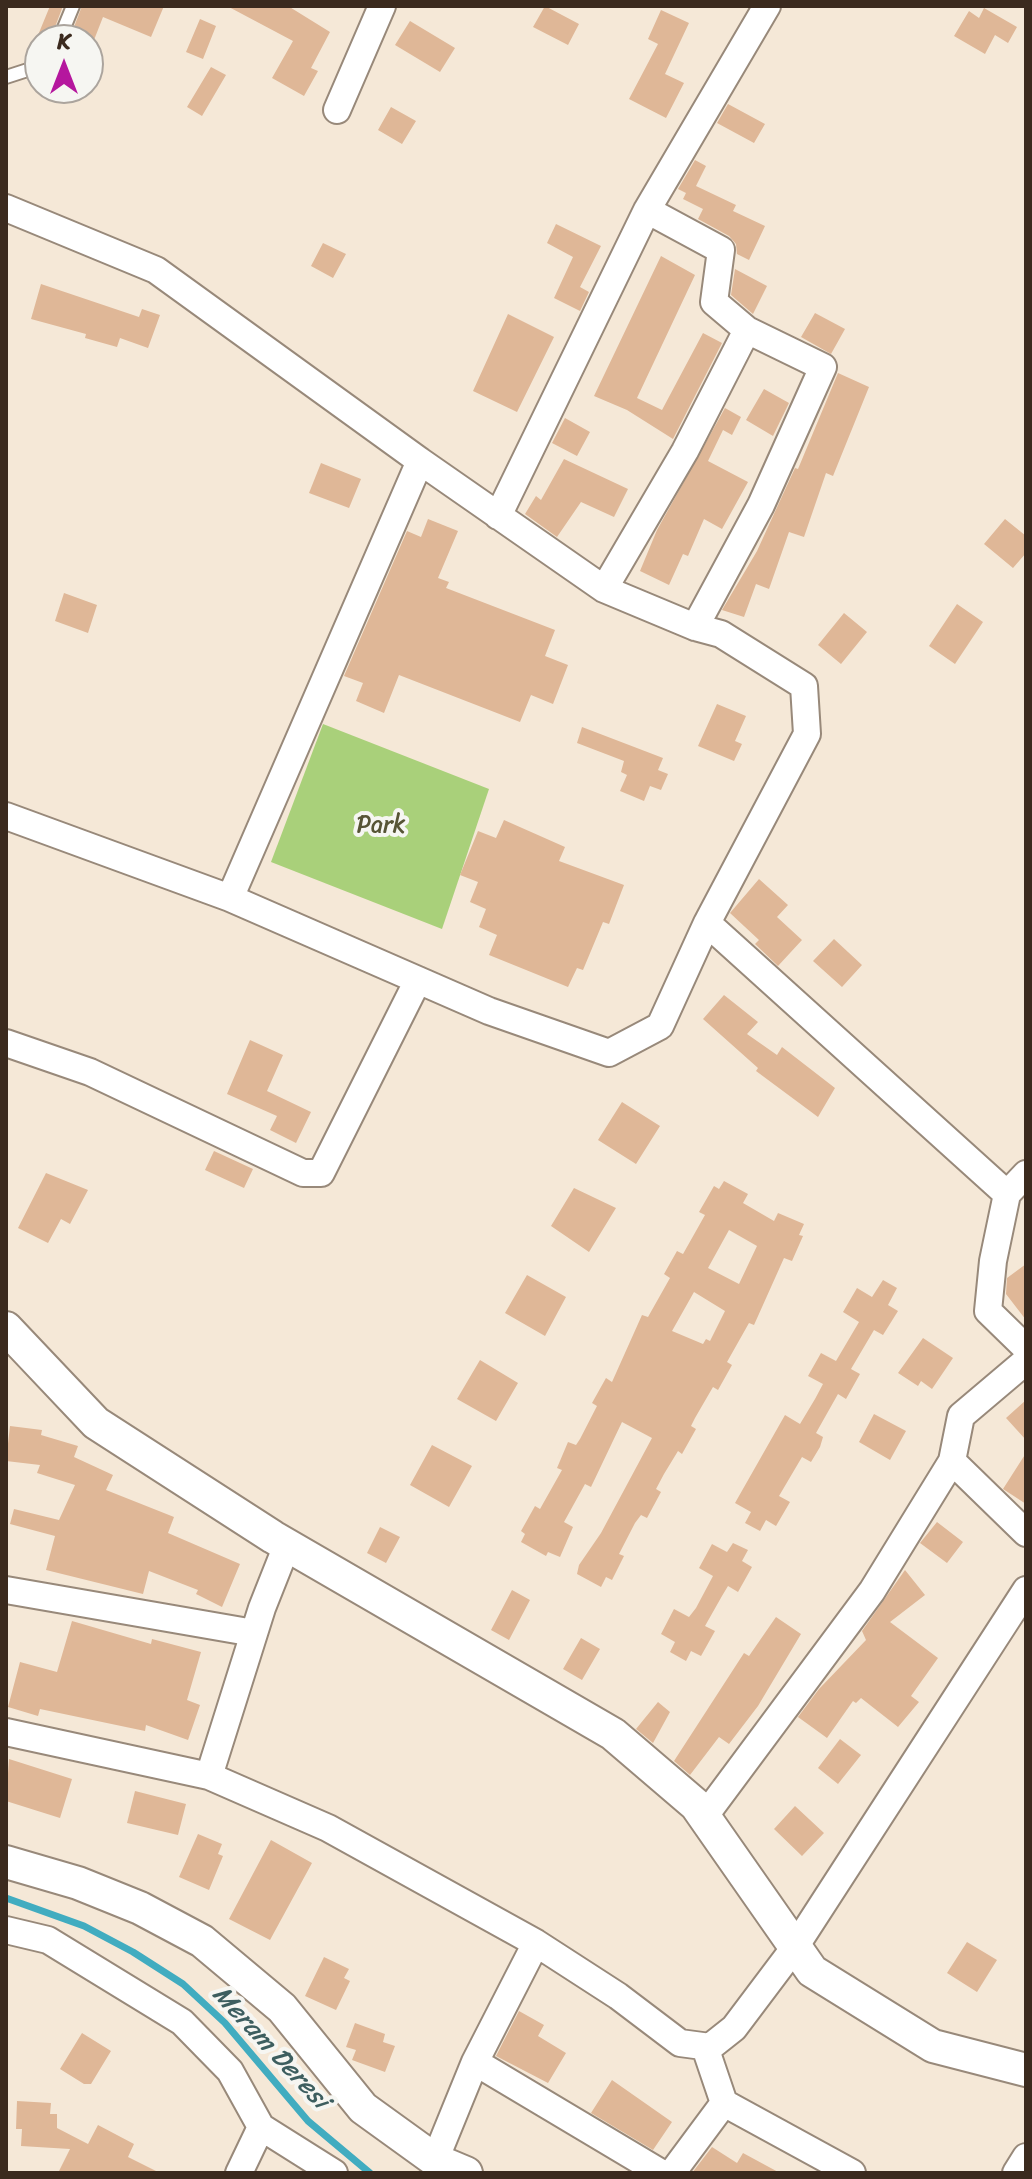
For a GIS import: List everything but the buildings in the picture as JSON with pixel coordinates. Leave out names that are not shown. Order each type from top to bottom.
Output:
[{"type":"street","points":[[337,110],[382,6]]},
{"type":"street","points":[[498,516],[647,210],[767,6]]},
{"type":"street","points":[[6,208],[156,270],[420,461],[604,589],[695,627],[721,634],[804,686],[807,734],[707,923],[660,1026],[609,1053],[489,1011],[230,898],[6,816]]},
{"type":"street","points":[[647,210],[721,250],[714,302],[747,330],[823,367],[761,505],[695,627]]},
{"type":"street","points":[[604,589],[685,451],[747,330]]},
{"type":"street","points":[[230,898],[420,461]]},
{"type":"street","points":[[707,923],[1007,1194]]},
{"type":"street","points":[[6,1043],[90,1072],[303,1173],[321,1173],[418,980]]},
{"type":"street","points":[[1026,1174],[1007,1194],[993,1261],[988,1311],[1026,1348]]},
{"type":"street","points":[[6,1328],[96,1423],[287,1545],[613,1734],[696,1805],[812,1971],[933,2046],[1026,2070]]},
{"type":"street","points":[[704,1817],[872,1591],[952,1461],[961,1416],[1026,1361]]},
{"type":"street","points":[[952,1461],[1026,1533]]},
{"type":"street","points":[[209,1776],[254,1633],[287,1545]]},
{"type":"street","points":[[6,1590],[254,1633]]},
{"type":"street","points":[[6,1732],[209,1776],[328,1828],[536,1943],[618,1996],[680,2043],[710,2047],[734,2028],[795,1947],[1026,1590]]},
{"type":"street","points":[[6,1862],[78,1883],[140,1908],[202,1941],[282,2008],[363,2108],[435,2160],[466,2173]]},
{"type":"street","points":[[6,1930],[48,1940],[182,2022],[230,2071],[261,2127],[334,2173]]},
{"type":"street","points":[[435,2160],[475,2062],[536,1943]]},
{"type":"street","points":[[705,2047],[724,2103],[852,2173]]},
{"type":"street","points":[[475,2062],[661,2173]]},
{"type":"street","points":[[672,2173],[724,2103]]},
{"type":"street","points":[[239,2173],[261,2127]]},
{"type":"street","points":[[1016,2173],[1026,2157]]},
{"type":"green space","name":"Park","points":[[323,724],[489,789],[442,929],[271,862]]},
{"type":"waterway","name":"Meram Deresi","points":[[6,1898],[84,1926],[183,1984],[225,2023],[308,2121],[370,2173]]}]
